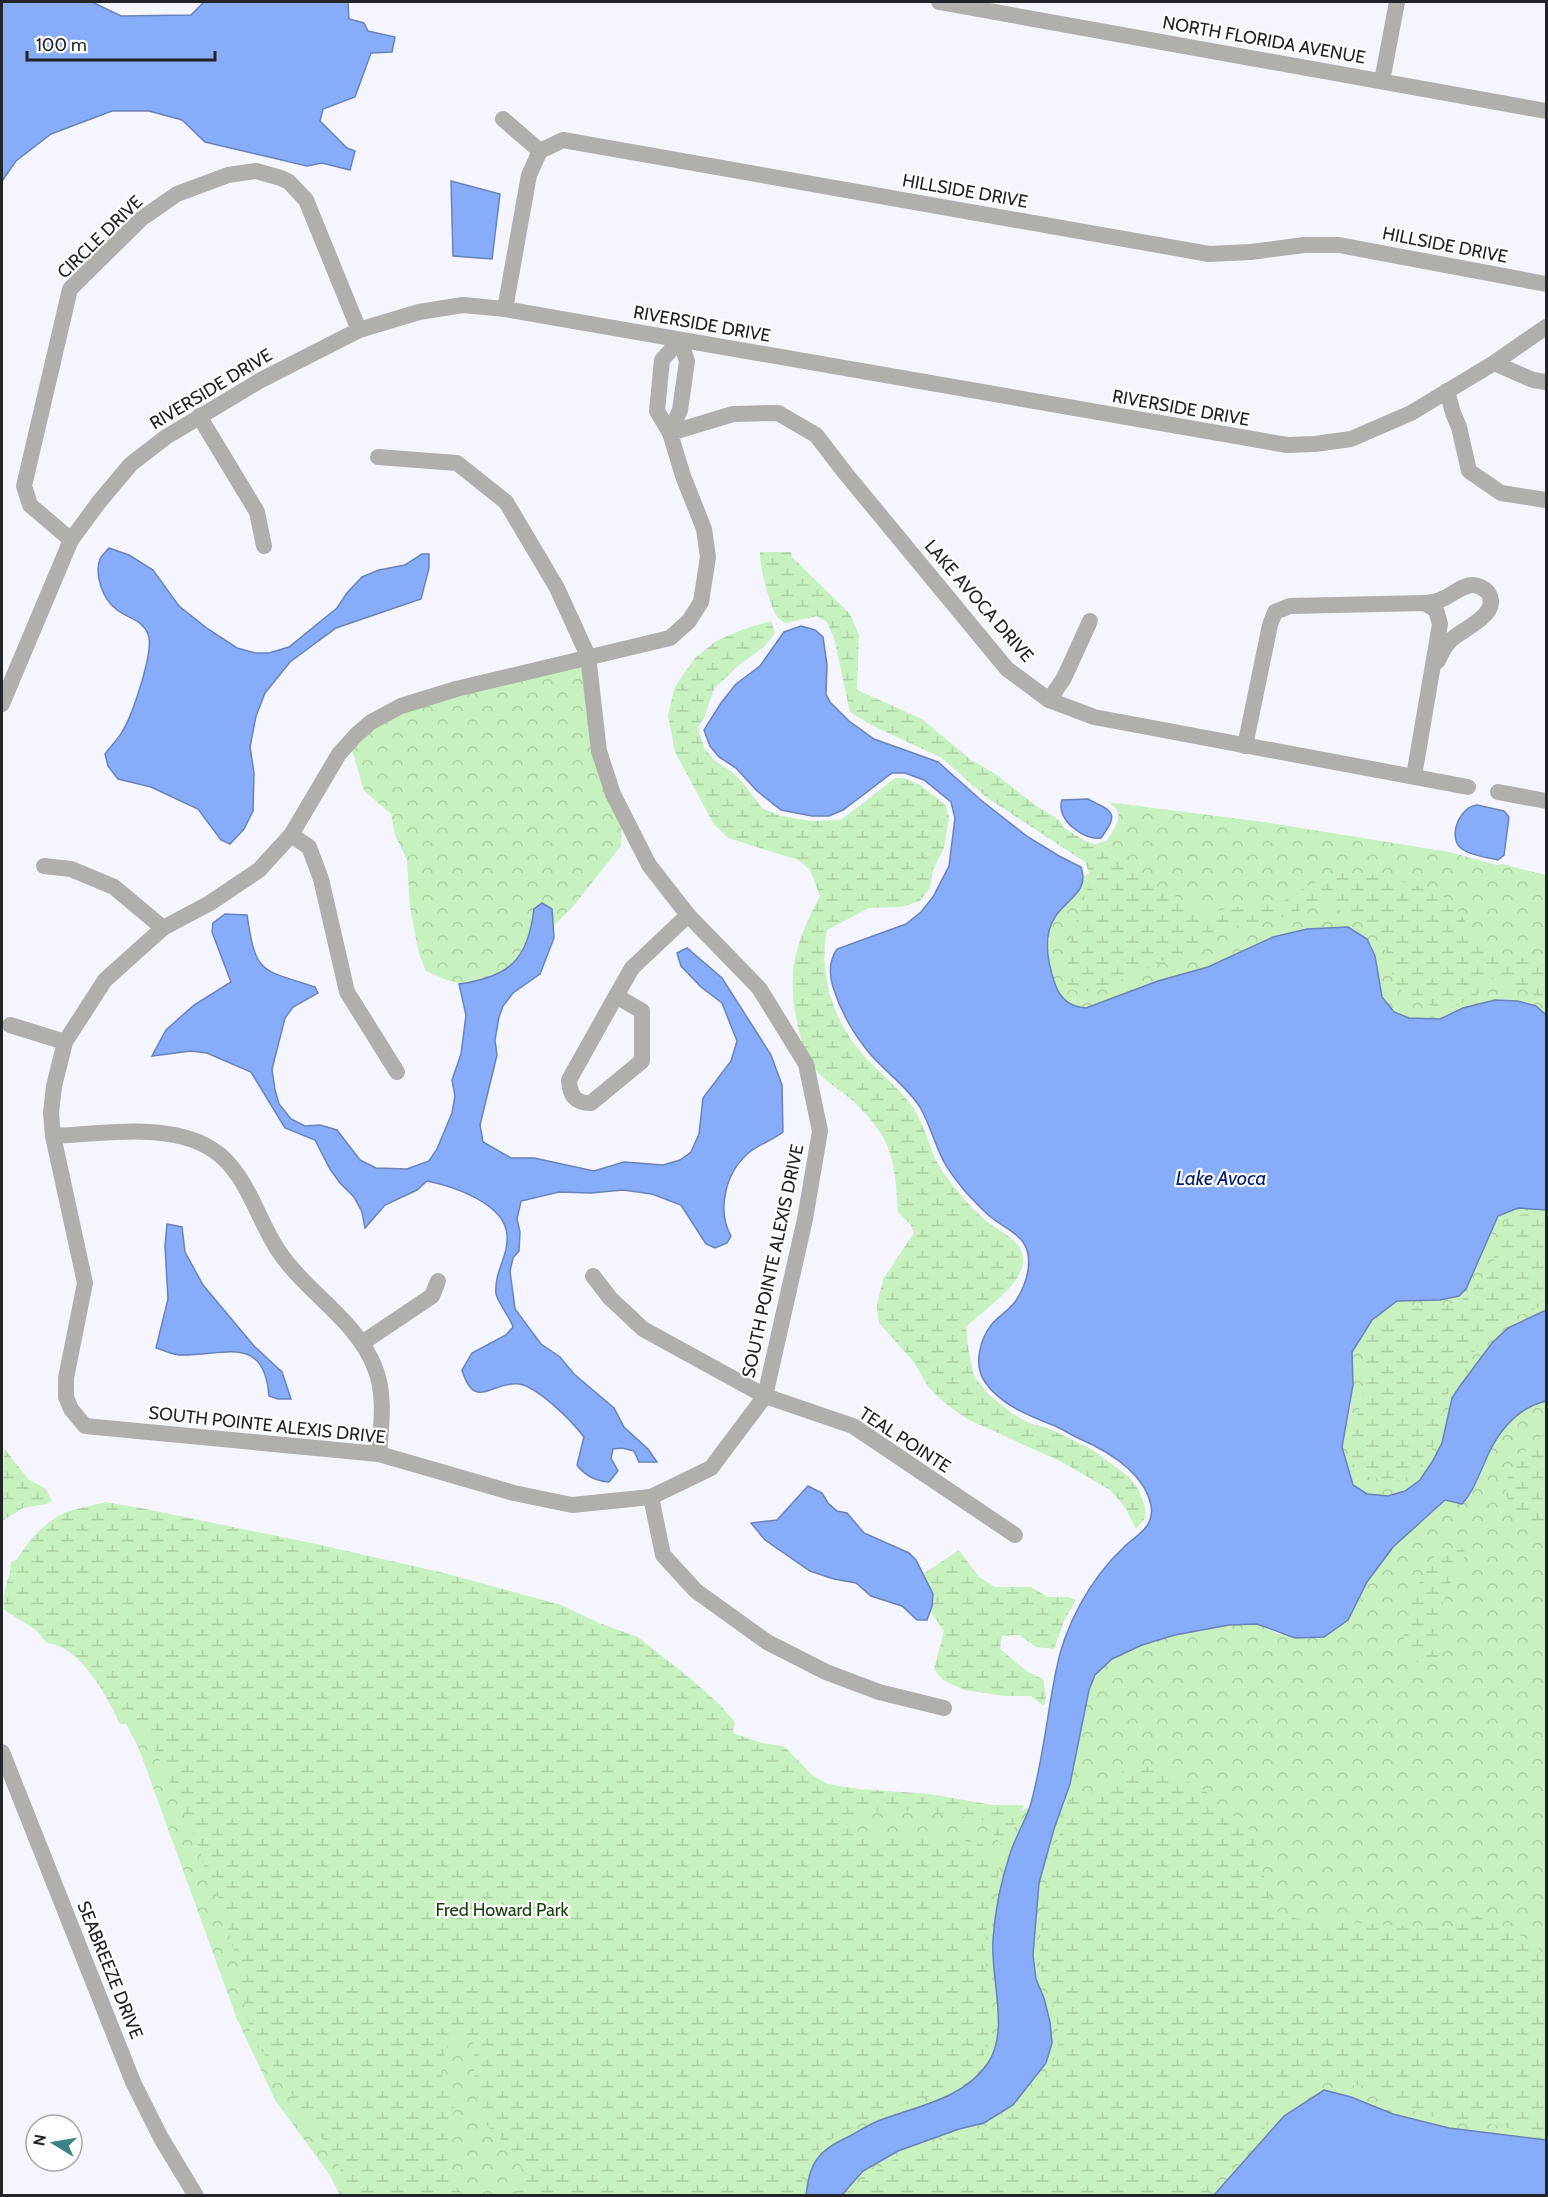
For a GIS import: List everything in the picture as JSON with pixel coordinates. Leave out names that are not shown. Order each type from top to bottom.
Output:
[{"type":"street","name":"NORTH FLORIDA AVENUE","points":[[939,2],[1546,111]]},
{"type":"street","points":[[1383,81],[1397,2]]},
{"type":"street","points":[[503,119],[540,151],[530,175],[505,309]]},
{"type":"street","name":"HILLSIDE DRIVE","points":[[540,151],[563,140],[1209,254],[1251,252],[1304,245],[1339,245],[1546,284]]},
{"type":"street","name":"CIRCLE DRIVE","points":[[70,540],[30,505],[24,486],[70,289],[141,219],[177,194],[228,175],[256,171],[290,182],[306,200],[359,330]]},
{"type":"street","name":"RIVERSIDE DRIVE","points":[[2,704],[70,540],[131,464],[165,437],[261,380],[359,330],[419,312],[463,305],[505,309],[1287,445],[1351,439],[1411,413],[1494,363],[1546,327]]},
{"type":"street","points":[[670,433],[680,410],[687,361],[680,340]]},
{"type":"street","name":"SOUTH POINTE ALEXIS DRIVE","points":[[588,657],[599,751],[614,794],[649,865],[688,915],[759,988],[806,1064],[820,1131],[805,1219],[765,1396],[711,1468],[651,1497],[572,1504],[514,1493],[380,1454],[85,1426],[71,1409],[66,1397],[66,1378],[85,1283],[53,1136],[51,1113],[54,1086],[65,1042],[105,980],[163,928],[210,903],[259,870],[291,835],[339,754],[371,722],[401,706],[456,689],[588,657],[670,638],[689,621],[701,602],[708,557],[704,529],[683,476],[670,433],[657,411],[662,360],[680,340]]},
{"type":"street","points":[[1494,363],[1533,380],[1546,382]]},
{"type":"street","points":[[1447,391],[1459,427],[1469,471],[1501,493],[1546,500]]},
{"type":"street","name":"LAKE AVOCA DRIVE","points":[[670,433],[733,414],[778,413],[816,435],[1007,669],[1049,700],[1094,717],[1468,787]]},
{"type":"street","points":[[199,416],[257,512],[264,546]]},
{"type":"street","points":[[378,457],[457,463],[506,501],[557,588],[588,657]]},
{"type":"street","points":[[1245,746],[1270,625],[1275,612],[1290,606],[1441,602],[1466,586],[1473,585],[1484,589],[1489,594],[1491,602],[1484,616],[1447,644],[1432,676]]},
{"type":"street","points":[[1414,776],[1440,624],[1436,610],[1425,603]]},
{"type":"street","points":[[1049,700],[1064,678],[1090,621]]},
{"type":"street","points":[[1498,792],[1546,801]]},
{"type":"street","points":[[291,835],[309,847],[321,879],[348,992],[397,1072]]},
{"type":"street","points":[[44,866],[71,869],[114,887],[163,928]]},
{"type":"street","points":[[616,996],[642,1011],[642,1061],[591,1103],[582,1103],[574,1100],[570,1092],[569,1080],[616,996],[632,968],[688,915]]},
{"type":"street","points":[[10,1025],[65,1042]]},
{"type":"street","points":[[53,1136],[141,1131],[176,1136],[209,1147],[221,1156],[246,1189],[278,1250],[298,1277],[321,1301],[336,1312],[362,1342],[376,1370],[382,1393],[380,1454]]},
{"type":"street","name":"TEAL POINTE","points":[[593,1276],[610,1298],[643,1329],[765,1396],[853,1426],[1015,1535]]},
{"type":"street","points":[[362,1342],[432,1296],[438,1281]]},
{"type":"street","points":[[651,1497],[663,1556],[696,1591],[767,1642],[826,1672],[868,1688],[944,1708]]},
{"type":"street","name":"SEABREEZE DRIVE","points":[[2,1752],[133,2082],[161,2138],[196,2196]]},
{"type":"green space","points":[[760,552],[791,552],[792,557],[850,614],[859,635],[857,690],[922,719],[970,759],[994,773],[1038,807],[1058,819],[1064,828],[1087,842],[1096,844],[1147,882],[1169,891],[1185,905],[1206,913],[1236,907],[1255,908],[1280,903],[1307,886],[1345,872],[1380,876],[1418,886],[1450,900],[1464,919],[1473,943],[1546,965],[1546,1003],[1530,992],[1486,977],[1476,996],[1452,1008],[1440,1008],[1413,999],[1396,983],[1383,946],[1375,935],[1350,916],[1321,902],[1275,920],[1235,928],[1111,985],[1081,993],[1068,988],[1067,968],[1071,937],[1091,878],[1085,862],[986,797],[942,758],[871,725],[850,712],[834,638],[827,622],[817,616],[786,623],[778,618],[766,586]]},
{"type":"green space","points":[[771,621],[775,633],[765,646],[739,665],[714,689],[704,718],[698,727],[704,748],[714,760],[743,783],[762,808],[781,816],[812,821],[841,820],[895,778],[904,778],[920,785],[946,805],[949,818],[944,848],[933,870],[930,888],[920,901],[902,907],[869,908],[827,930],[825,965],[831,999],[837,1015],[855,1045],[914,1109],[938,1164],[951,1183],[975,1211],[1014,1241],[1021,1251],[1022,1268],[1010,1287],[966,1327],[974,1376],[988,1394],[1013,1414],[1091,1449],[1128,1476],[1139,1490],[1145,1508],[1145,1518],[1136,1529],[1125,1507],[1110,1490],[1062,1462],[967,1419],[945,1403],[929,1388],[913,1361],[879,1323],[877,1306],[883,1279],[914,1233],[910,1224],[898,1212],[893,1164],[883,1137],[855,1103],[815,1069],[799,1032],[793,990],[795,959],[804,929],[820,896],[810,870],[798,860],[728,838],[713,823],[675,752],[668,715],[675,686],[695,658],[716,641]]},
{"type":"green space","points":[[581,665],[622,827],[621,846],[575,904],[554,926],[552,909],[534,909],[527,938],[521,951],[503,971],[477,982],[457,983],[426,971],[419,954],[410,907],[407,860],[395,835],[391,814],[364,791],[352,750],[376,727],[404,712],[459,695]]},
{"type":"green space","points":[[1107,802],[1264,822],[1449,852],[1546,875],[1546,1015],[1535,1006],[1463,1008],[1440,1019],[1409,1018],[1394,1012],[1382,997],[1375,956],[1273,937],[1208,967],[1158,981],[1086,1008],[1070,1004],[1058,993],[1051,976],[1048,955],[1049,934],[1055,917],[1079,888],[1084,876],[1115,858],[1096,844],[1106,841],[1118,820],[1117,810]]},
{"type":"green space","points":[[1518,1208],[1546,1210],[1546,1311],[1508,1328],[1460,1386],[1452,1398],[1442,1443],[1420,1480],[1405,1491],[1388,1496],[1367,1494],[1353,1485],[1342,1447],[1351,1406],[1352,1352],[1372,1320],[1397,1301],[1459,1296],[1466,1289],[1498,1216]]},
{"type":"green space","points":[[1524,1214],[1546,1215],[1546,1304],[1496,1322],[1480,1341],[1467,1367],[1447,1395],[1436,1440],[1430,1453],[1413,1475],[1398,1480],[1361,1476],[1352,1461],[1350,1443],[1363,1393],[1364,1343],[1377,1324],[1400,1307],[1441,1306],[1461,1301],[1493,1268],[1496,1239],[1505,1221]]},
{"type":"green space","name":"Fred Howard Park","points":[[1546,1401],[1546,2140],[1449,2128],[1393,2114],[1351,2097],[1284,2116],[1214,2195],[340,2195],[329,2174],[275,2100],[237,2019],[139,1749],[101,1674],[9,1580],[11,1562],[30,1553],[751,1750],[803,1788],[1010,1816],[1030,1807],[1063,1807],[1070,1784],[1089,1690],[1103,1667],[1110,1661],[1139,1646],[1202,1629],[1255,1624],[1286,1634],[1348,1620],[1367,1582],[1393,1547],[1446,1500],[1462,1504],[1476,1483],[1505,1425],[1521,1411]]},
{"type":"green space","points":[[1546,1433],[1546,1529],[1529,1518],[1512,1514],[1506,1489],[1509,1474],[1518,1460],[1535,1441]]},
{"type":"green space","points":[[4,1448],[29,1480],[45,1488],[52,1501],[23,1508],[2,1521]]},
{"type":"green space","points":[[105,1502],[316,1544],[444,1573],[561,1605],[599,1623],[638,1637],[719,1704],[735,1722],[733,1733],[762,1743],[784,1746],[813,1776],[828,1784],[858,1789],[930,1794],[992,1805],[1024,1805],[1007,1844],[1003,1845],[995,1838],[988,1822],[941,1813],[881,1811],[865,1813],[855,1817],[846,1827],[855,1837],[982,1843],[1000,1869],[988,1918],[985,1954],[992,2020],[983,2059],[965,2079],[940,2093],[875,2116],[834,2137],[813,2155],[803,2174],[800,2195],[517,2196],[522,2168],[510,2149],[481,2119],[474,2082],[474,2044],[466,2037],[450,2037],[445,2050],[442,2080],[450,2092],[454,2109],[446,2170],[462,2195],[346,2195],[342,2173],[324,2141],[304,2117],[285,2081],[251,2037],[238,1965],[220,1901],[206,1875],[200,1850],[148,1734],[132,1724],[120,1724],[100,1687],[81,1663],[59,1646],[47,1643],[36,1630],[4,1610],[4,1596],[13,1567],[20,1554],[41,1529],[64,1513]]},
{"type":"green space","points":[[1460,1546],[1466,1553],[1451,1581],[1437,1620],[1440,1655],[1427,1665],[1413,1661],[1406,1649],[1404,1635],[1416,1592],[1432,1559],[1438,1553]]},
{"type":"green space","points":[[959,1550],[979,1577],[995,1587],[1031,1587],[1048,1597],[1068,1597],[1076,1600],[1064,1621],[1054,1649],[1036,1647],[1019,1635],[1002,1636],[1000,1649],[1028,1672],[1043,1679],[1046,1697],[1044,1706],[1031,1696],[1005,1696],[964,1690],[943,1680],[934,1669],[944,1631],[930,1611],[931,1598],[923,1574]]},
{"type":"green space","points":[[1144,1766],[1165,1770],[1204,1790],[1252,1832],[1270,1898],[1280,1915],[1299,1919],[1447,1929],[1466,1923],[1472,1914],[1530,1940],[1546,1956],[1546,2134],[1470,2120],[1425,2116],[1363,2086],[1326,2082],[1313,2087],[1275,2113],[1269,2123],[1205,2195],[848,2195],[872,2173],[900,2157],[931,2144],[985,2127],[1013,2113],[1044,2078],[1054,2060],[1058,2037],[1054,2008],[1041,1970],[1042,1910],[1048,1876],[1062,1827],[1073,1795],[1084,1798],[1106,1785],[1125,1769]]},
{"type":"water","points":[[2,2],[92,2],[121,16],[191,15],[204,2],[348,2],[349,19],[364,23],[368,31],[395,37],[392,52],[371,53],[355,97],[323,109],[320,121],[347,148],[355,151],[350,170],[322,163],[307,166],[205,142],[182,120],[149,111],[112,111],[51,134],[16,161],[2,181]]},
{"type":"water","points":[[451,181],[500,194],[492,259],[453,256]]},
{"type":"water","points":[[109,548],[129,555],[153,570],[179,606],[208,629],[237,648],[255,653],[269,653],[289,647],[337,608],[362,577],[379,570],[405,565],[422,554],[429,554],[429,568],[421,599],[336,628],[290,662],[265,693],[256,716],[250,747],[254,773],[253,811],[244,829],[230,844],[221,840],[198,809],[151,787],[118,779],[108,766],[105,754],[120,735],[131,712],[145,668],[149,642],[148,634],[142,625],[111,605],[101,586],[98,565]]},
{"type":"water","name":"Lake Avoca","points":[[801,626],[815,630],[823,637],[827,665],[826,694],[830,702],[849,721],[874,739],[938,762],[1028,837],[1081,867],[1083,876],[1080,889],[1055,917],[1047,942],[1048,959],[1055,984],[1063,998],[1071,1004],[1086,1008],[1158,981],[1208,967],[1273,937],[1307,929],[1348,927],[1367,939],[1375,956],[1382,997],[1394,1012],[1409,1018],[1440,1019],[1463,1008],[1495,1000],[1518,1001],[1536,1006],[1546,1015],[1546,1210],[1518,1208],[1498,1216],[1466,1289],[1459,1296],[1440,1300],[1397,1301],[1372,1320],[1352,1352],[1353,1385],[1342,1447],[1353,1485],[1367,1494],[1388,1496],[1405,1491],[1420,1480],[1442,1443],[1452,1398],[1460,1386],[1492,1343],[1508,1328],[1544,1311],[1546,1311],[1546,1401],[1524,1410],[1508,1424],[1494,1443],[1472,1490],[1462,1504],[1445,1500],[1393,1547],[1367,1582],[1348,1620],[1324,1637],[1295,1638],[1257,1624],[1229,1625],[1175,1635],[1142,1645],[1112,1659],[1095,1675],[1089,1690],[1070,1784],[1054,1829],[1039,1883],[1033,1955],[1036,1979],[1050,2022],[1052,2043],[1046,2063],[1013,2105],[984,2123],[959,2129],[898,2151],[863,2171],[841,2196],[806,2195],[809,2176],[824,2151],[874,2123],[938,2100],[966,2086],[978,2076],[994,2050],[998,2035],[998,2003],[993,1954],[997,1907],[1010,1854],[1029,1810],[1035,1787],[1060,1654],[1072,1621],[1089,1589],[1111,1560],[1147,1525],[1150,1520],[1151,1505],[1141,1482],[1123,1464],[1089,1443],[1014,1408],[998,1397],[985,1382],[979,1368],[981,1344],[992,1324],[1013,1305],[1023,1288],[1029,1264],[1027,1249],[1017,1235],[981,1208],[946,1166],[920,1107],[859,1039],[844,1014],[833,987],[832,958],[837,949],[906,924],[921,912],[933,897],[949,866],[955,818],[951,802],[924,780],[905,773],[892,773],[843,810],[829,816],[812,816],[781,810],[757,791],[736,768],[719,757],[710,746],[704,730],[721,703],[736,684],[760,666],[784,632]]},
{"type":"water","points":[[1088,799],[1104,807],[1111,814],[1110,823],[1101,838],[1094,838],[1079,832],[1072,827],[1063,814],[1062,800]]},
{"type":"water","points":[[1477,805],[1504,811],[1509,817],[1504,855],[1498,860],[1462,849],[1455,838],[1460,817],[1465,811]]},
{"type":"water","points":[[542,903],[552,909],[554,938],[540,974],[513,993],[503,1006],[499,1017],[495,1040],[497,1055],[480,1125],[483,1142],[511,1158],[534,1158],[594,1171],[624,1162],[663,1165],[680,1160],[691,1152],[699,1134],[703,1098],[731,1061],[737,1041],[722,1003],[701,987],[681,966],[677,953],[687,948],[722,978],[771,1055],[782,1085],[783,1132],[758,1146],[742,1159],[735,1168],[726,1190],[724,1214],[731,1236],[727,1243],[715,1248],[706,1244],[681,1205],[652,1194],[623,1190],[591,1193],[559,1192],[521,1201],[517,1219],[520,1232],[519,1251],[513,1258],[510,1271],[515,1309],[541,1344],[560,1357],[574,1374],[614,1408],[624,1427],[648,1449],[657,1462],[639,1462],[634,1451],[622,1448],[613,1449],[611,1458],[618,1471],[609,1482],[591,1477],[577,1465],[584,1437],[563,1414],[535,1391],[527,1386],[509,1384],[478,1392],[467,1383],[462,1370],[472,1353],[506,1335],[513,1327],[496,1294],[497,1278],[507,1243],[504,1224],[497,1214],[476,1198],[450,1187],[427,1181],[417,1190],[385,1205],[365,1228],[362,1212],[354,1197],[330,1169],[315,1140],[285,1128],[251,1072],[207,1053],[191,1051],[152,1056],[166,1030],[194,1005],[231,982],[212,932],[213,923],[225,914],[247,915],[254,949],[264,967],[282,977],[315,987],[318,993],[293,1007],[285,1018],[272,1069],[279,1104],[291,1119],[305,1126],[320,1125],[337,1130],[360,1160],[376,1168],[407,1169],[429,1161],[437,1149],[452,1113],[455,1096],[452,1080],[461,1054],[466,1015],[459,984],[491,976],[503,971],[513,963],[527,941],[534,909]]},
{"type":"water","points":[[167,1224],[182,1227],[185,1252],[203,1285],[254,1346],[282,1372],[291,1399],[269,1396],[265,1376],[259,1363],[250,1355],[225,1352],[179,1355],[156,1348],[168,1299],[165,1246]]},
{"type":"water","points":[[808,1486],[822,1493],[837,1511],[847,1513],[864,1533],[909,1553],[916,1560],[933,1594],[927,1620],[917,1620],[902,1606],[871,1596],[856,1583],[810,1571],[765,1540],[751,1523],[777,1520]]},
{"type":"water","points":[[1324,2090],[1351,2097],[1393,2114],[1449,2128],[1546,2140],[1546,2195],[1214,2195],[1284,2116]]}]
